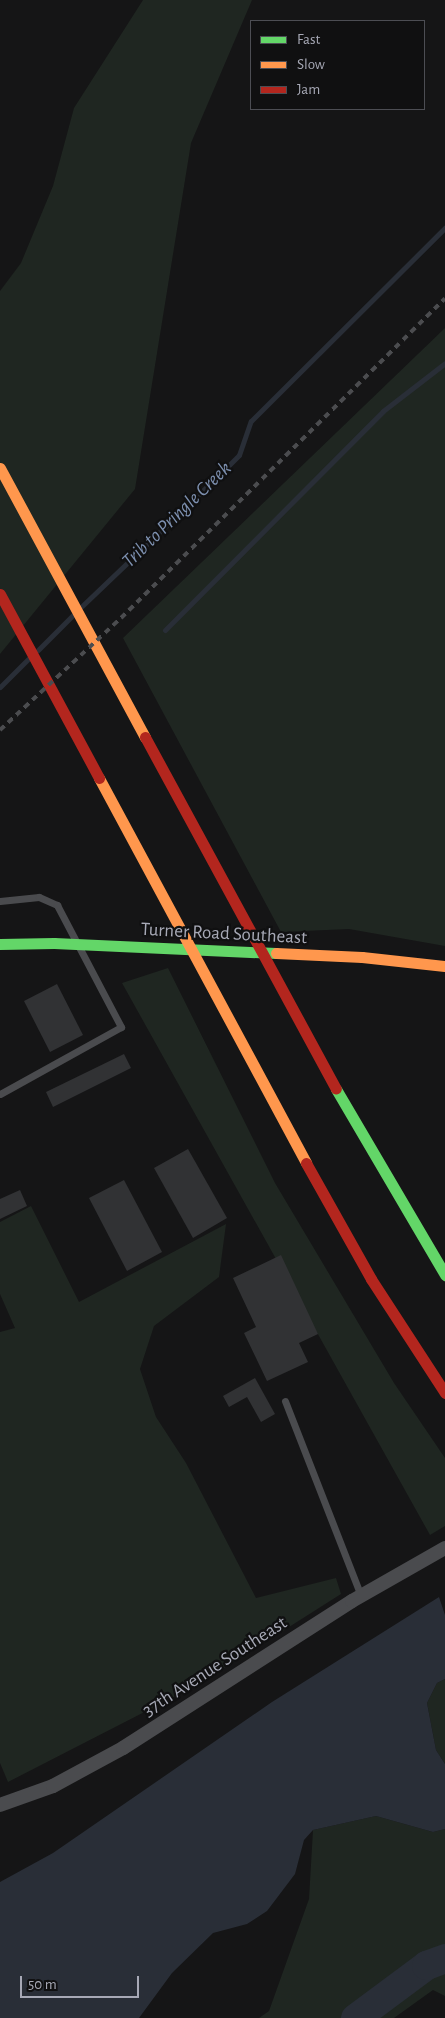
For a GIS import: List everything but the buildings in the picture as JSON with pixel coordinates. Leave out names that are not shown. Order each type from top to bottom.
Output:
[{"type":"main road","points":[[0,468],[55,565],[360,1134],[445,1275]]},
{"type":"main road","points":[[0,594],[93,764],[221,1007],[371,1279],[445,1393]]},
{"type":"main road","name":"Turner Road Southeast","points":[[0,944],[79,944],[362,957],[445,966]]},
{"type":"street","name":"37th Avenue Southeast","points":[[0,1805],[53,1786],[123,1748],[361,1596],[445,1548]]},
{"type":"lane","points":[[0,901],[39,897],[48,899],[65,915],[121,1027],[0,1094]]},
{"type":"lane","points":[[285,1401],[361,1596]]},
{"type":"shaded area","points":[[143,0],[252,0],[191,143],[135,489],[0,654],[0,291],[21,263],[53,186],[74,108]]},
{"type":"shaded area","points":[[445,328],[445,946],[349,929],[281,932],[123,638]]},
{"type":"shaded area","points":[[168,968],[275,1183],[394,1383],[445,1458],[445,1526],[430,1535],[122,983]]},
{"type":"shaded area","points":[[31,1206],[79,1302],[226,1224],[219,1277],[154,1326],[140,1369],[156,1417],[186,1463],[256,1598],[336,1578],[341,1594],[199,1684],[8,1782],[0,1763],[0,1332],[15,1328],[0,1294],[0,1222]]},
{"type":"shaded area","points":[[439,1597],[445,1615],[445,1679],[437,1683],[427,1703],[436,1750],[445,1764],[445,1829],[433,1832],[376,1816],[313,1830],[304,1840],[295,1874],[267,1911],[247,1924],[213,1933],[172,1973],[139,2018],[0,2018],[0,1882],[53,1853],[272,1702]]},
{"type":"shaded area","points":[[445,1679],[445,1764],[436,1750],[427,1703],[437,1683]]},
{"type":"shaded area","points":[[376,1816],[433,1832],[445,1829],[445,1996],[433,1990],[394,2018],[259,2018],[269,2011],[309,1899],[313,1830]]},
{"type":"waterway","name":"Trib to Pringle Creek","points":[[82,606],[239,455],[251,421],[445,228]]},
{"type":"waterway","points":[[165,630],[383,411],[445,363]]},
{"type":"waterway","name":"Trib to Pringle Creek","points":[[38,650],[73,615]]},
{"type":"waterway","name":"Trib to Pringle Creek","points":[[0,687],[28,659]]},
{"type":"waterway","points":[[355,2018],[426,1965],[445,1958]]},
{"type":"railway","points":[[0,730],[121,618],[445,299]]},
{"type":"traffic: fast","points":[[0,944],[54,943],[276,953]]},
{"type":"traffic: fast","points":[[336,1089],[445,1275]]},
{"type":"traffic: slow","points":[[0,468],[145,737]]},
{"type":"traffic: slow","points":[[99,778],[306,1163]]},
{"type":"traffic: slow","points":[[276,953],[362,957],[445,966]]},
{"type":"traffic: jam","points":[[0,594],[99,778]]},
{"type":"traffic: jam","points":[[145,737],[336,1089]]},
{"type":"traffic: jam","points":[[306,1163],[371,1279],[445,1393]]}]
